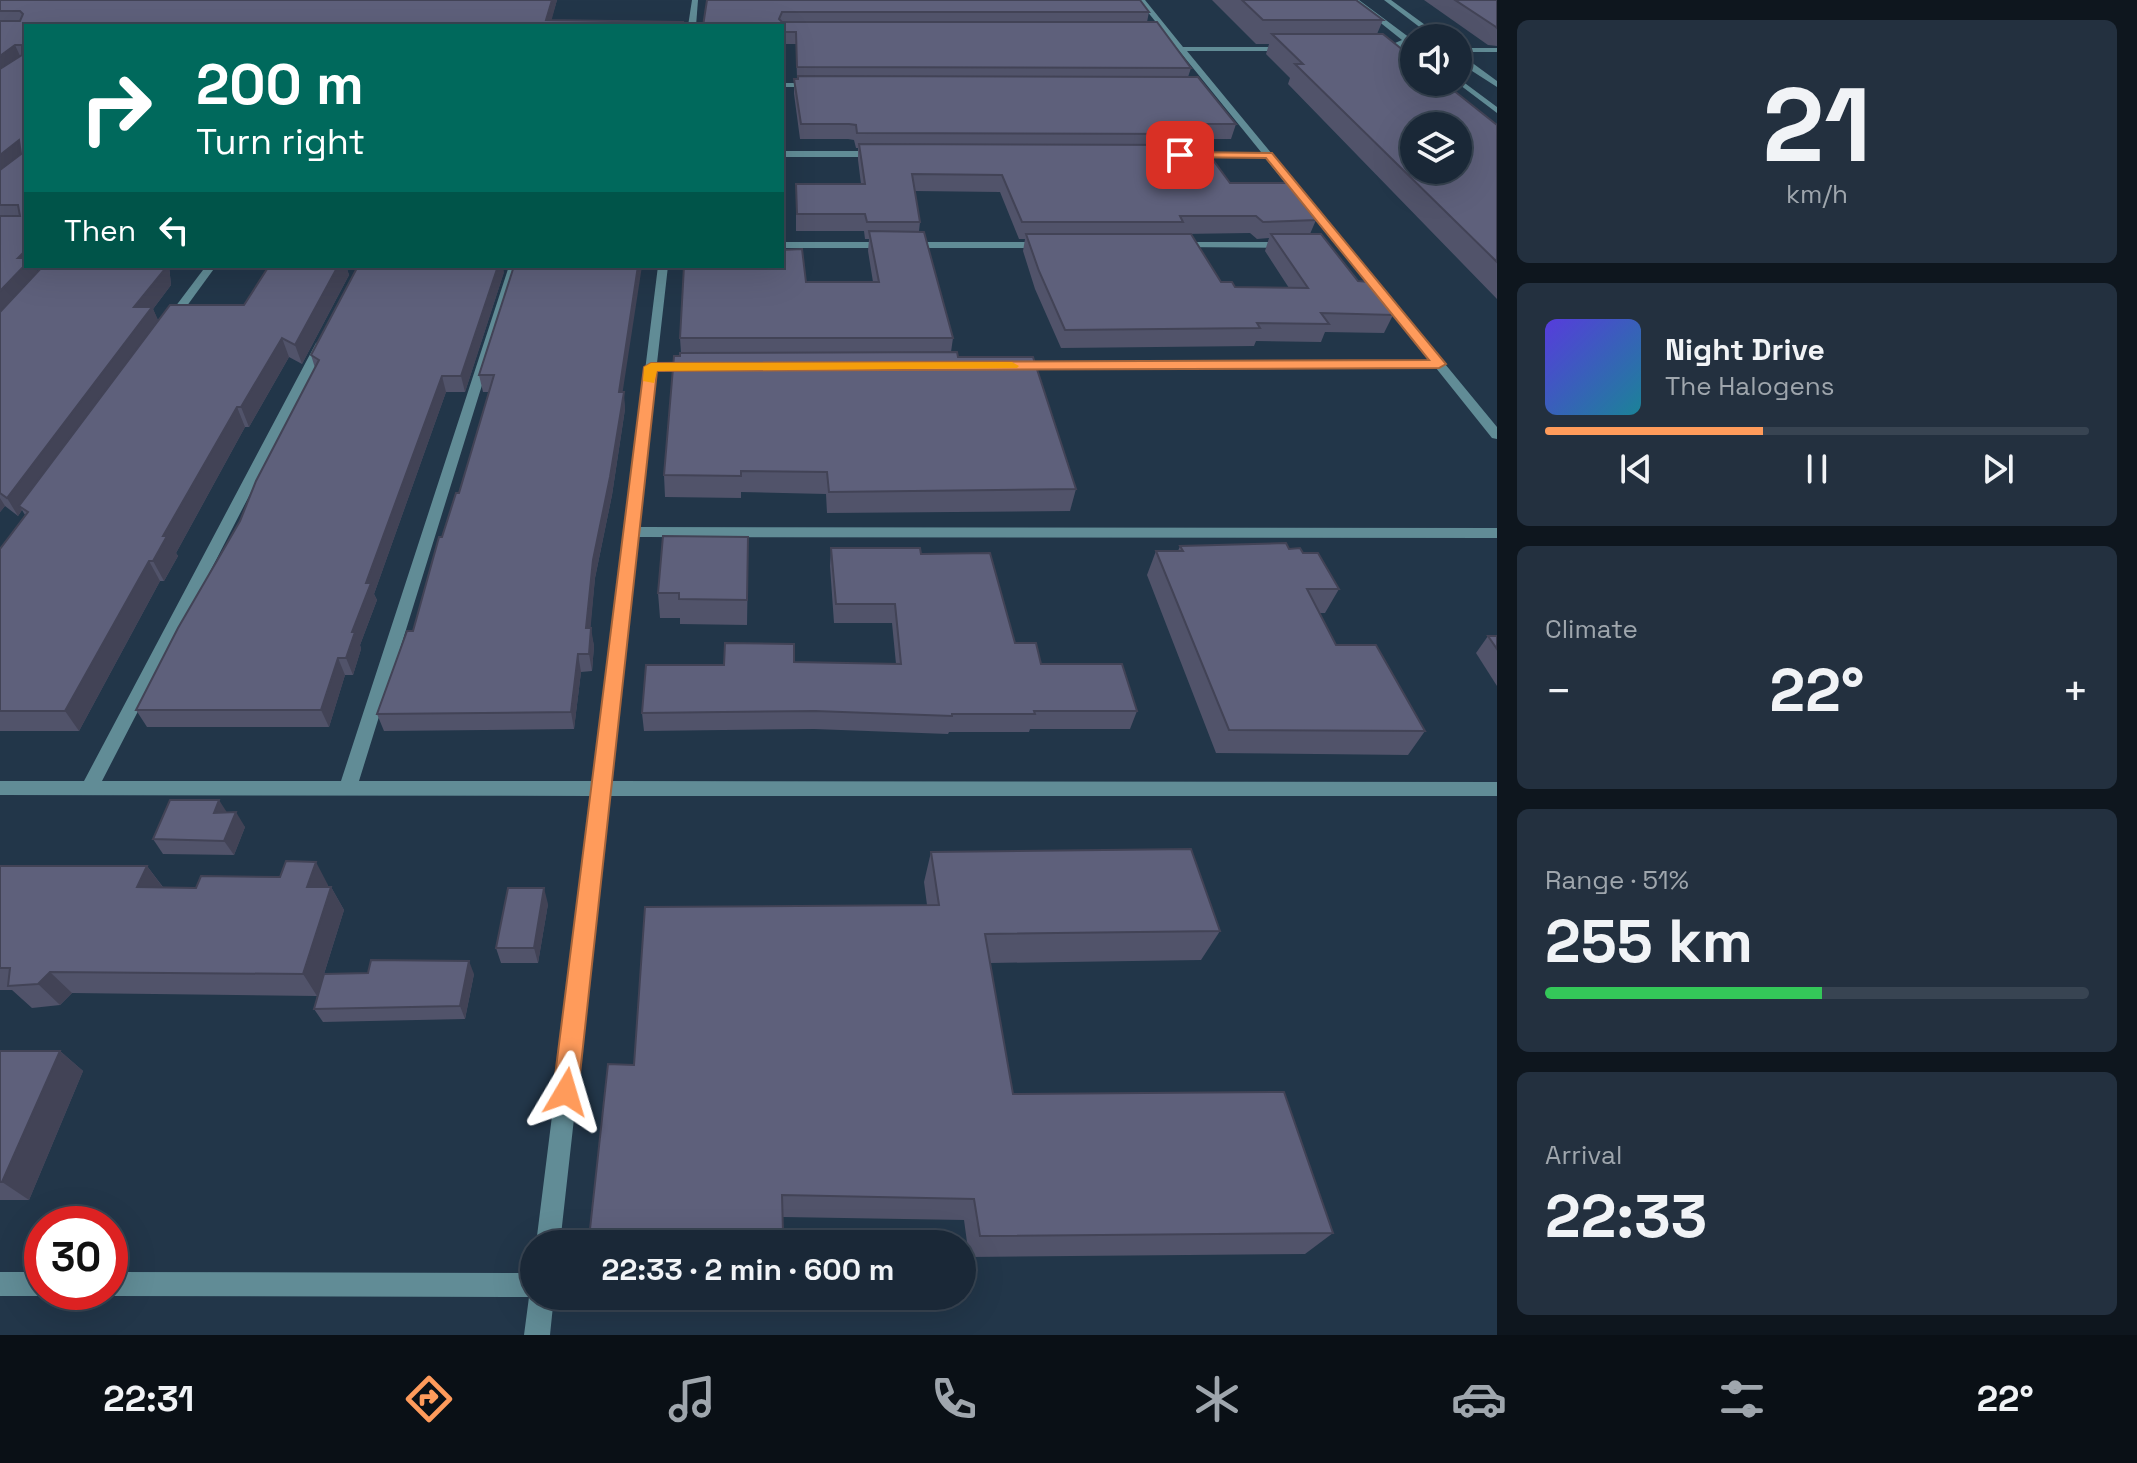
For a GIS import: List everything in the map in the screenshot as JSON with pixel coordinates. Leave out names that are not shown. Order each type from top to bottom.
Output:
[{"type":"street","points":[[692,24],[695,0]]},
{"type":"street","points":[[1141,0],[1497,435]]},
{"type":"street","points":[[1355,0],[1400,33]]},
{"type":"street","points":[[1387,0],[1420,24]]},
{"type":"street","points":[[1149,29],[1164,29]]},
{"type":"street","points":[[1181,49],[1291,49]]},
{"type":"street","points":[[1385,49],[1400,49]]},
{"type":"street","points":[[1472,50],[1497,50]]},
{"type":"street","points":[[1472,68],[1497,85]]},
{"type":"street","points":[[784,85],[827,85]]},
{"type":"street","points":[[1196,86],[1211,86]]},
{"type":"street","points":[[1472,91],[1497,111]]},
{"type":"street","points":[[784,154],[894,154]]},
{"type":"street","points":[[1175,155],[1269,155]]},
{"type":"street","points":[[784,245],[1054,245]]},
{"type":"street","points":[[1166,245],[1294,245]]},
{"type":"street","points":[[1326,245],[1342,245]]},
{"type":"street","points":[[165,329],[210,268]]},
{"type":"street","points":[[348,788],[513,268]]},
{"type":"street","points":[[550,1230],[663,268]]},
{"type":"street","points":[[89,788],[332,322]]},
{"type":"street","points":[[998,366],[1439,364]]},
{"type":"street","points":[[651,367],[714,367]]},
{"type":"street","points":[[632,532],[1497,533]]},
{"type":"street","points":[[0,788],[1497,789]]},
{"type":"street","points":[[0,1284],[24,1284]]},
{"type":"street","points":[[128,1284],[520,1285]]},
{"type":"street","points":[[537,1335],[540,1310]]},
{"type":"building","points":[[0,0],[552,0],[546,20],[683,22],[24,24],[24,252],[18,258],[24,258],[24,266],[0,291],[0,216],[20,216],[18,205],[0,205],[0,170],[21,154],[19,140],[0,155],[0,69],[22,55],[22,45],[15,45],[0,56],[0,21],[20,21],[23,14],[20,11],[0,11]]},
{"type":"building","points":[[707,0],[1140,0],[1149,12],[782,12],[779,19],[782,22],[1157,22],[1191,68],[797,67],[796,32],[784,32],[784,24],[703,24]]},
{"type":"building","points":[[1242,0],[1356,0],[1383,20],[1263,20]]},
{"type":"building","points":[[1455,0],[1497,0],[1497,28],[1496,27]]},
{"type":"building","points":[[1272,34],[1383,34],[1400,48],[1400,96],[1461,96],[1497,125],[1497,262],[1417,184],[1472,184],[1472,112],[1400,112],[1400,167],[1295,64],[1303,64]]},
{"type":"building","points":[[798,76],[1198,77],[1236,124],[1187,124],[1194,134],[857,133],[856,125],[801,124],[794,79]]},
{"type":"building","points":[[859,144],[1202,145],[1230,183],[1287,183],[1316,220],[1263,222],[1256,216],[1180,216],[1183,222],[1022,222],[1002,175],[912,174],[920,222],[867,222],[865,214],[797,214],[796,184],[865,184]]},
{"type":"building","points":[[869,231],[924,232],[953,338],[680,338],[684,268],[784,268],[784,250],[802,249],[806,282],[879,282]]},
{"type":"building","points":[[1026,234],[1191,234],[1221,282],[1232,282],[1235,287],[1308,288],[1271,234],[1321,234],[1358,281],[1370,282],[1393,315],[1321,313],[1329,324],[1257,323],[1260,328],[1065,330]]},
{"type":"building","points":[[41,268],[165,269],[134,307],[152,307],[7,498],[0,493],[0,312]]},
{"type":"building","points":[[268,268],[337,268],[295,345],[282,338],[241,407],[237,407],[163,536],[167,536],[153,561],[149,561],[65,711],[0,711],[0,549],[28,512],[19,506],[170,305],[244,305]]},
{"type":"building","points":[[357,268],[497,268],[461,376],[442,376],[366,583],[371,583],[352,632],[355,632],[346,658],[338,658],[321,710],[136,710],[178,628],[240,521],[256,481],[319,360],[311,355]]},
{"type":"building","points":[[513,268],[638,268],[619,392],[624,392],[593,560],[586,628],[591,628],[589,654],[578,654],[571,712],[377,714],[407,631],[413,631],[439,537],[442,537],[456,493],[459,493],[494,375],[479,375]]},
{"type":"building","points":[[957,352],[958,357],[1033,357],[1076,489],[829,492],[827,472],[741,471],[741,476],[664,475],[674,356],[680,356],[680,353]]},
{"type":"building","points":[[663,536],[748,537],[747,600],[679,599],[679,593],[658,593]]},
{"type":"building","points":[[1286,543],[1289,549],[1300,548],[1303,553],[1318,553],[1339,589],[1307,589],[1336,645],[1376,645],[1425,731],[1229,730],[1156,551],[1183,551],[1180,546]]},
{"type":"building","points":[[831,548],[920,548],[921,554],[990,553],[1015,643],[1036,643],[1041,664],[1122,664],[1137,711],[1034,711],[1035,714],[952,716],[815,711],[642,713],[646,665],[724,665],[725,643],[794,644],[794,662],[901,664],[895,604],[836,604]]},
{"type":"building","points":[[1488,636],[1497,636],[1497,649]]},
{"type":"building","points":[[170,800],[219,800],[214,813],[236,812],[224,841],[153,839]]},
{"type":"building","points":[[1191,849],[1220,931],[985,934],[1013,1094],[1284,1092],[1333,1233],[980,1236],[974,1199],[782,1195],[783,1230],[590,1229],[608,1064],[634,1065],[645,907],[939,905],[931,852]]},
{"type":"building","points":[[286,861],[316,862],[307,887],[331,887],[303,974],[50,972],[38,984],[8,986],[10,968],[0,968],[0,866],[147,866],[137,887],[196,888],[201,876],[280,877]]},
{"type":"building","points":[[508,888],[544,888],[534,948],[496,948]]},
{"type":"building","points":[[371,960],[469,961],[460,1006],[314,1009],[324,974],[368,973]]},
{"type":"building","points":[[0,1051],[60,1051],[2,1182],[0,1182]]},
{"type":"slow traffic","points":[[649,381],[651,367],[1012,366]]},
{"type":"route","points":[[566,1092],[651,367],[1439,364],[1269,155],[1180,155]]}]
